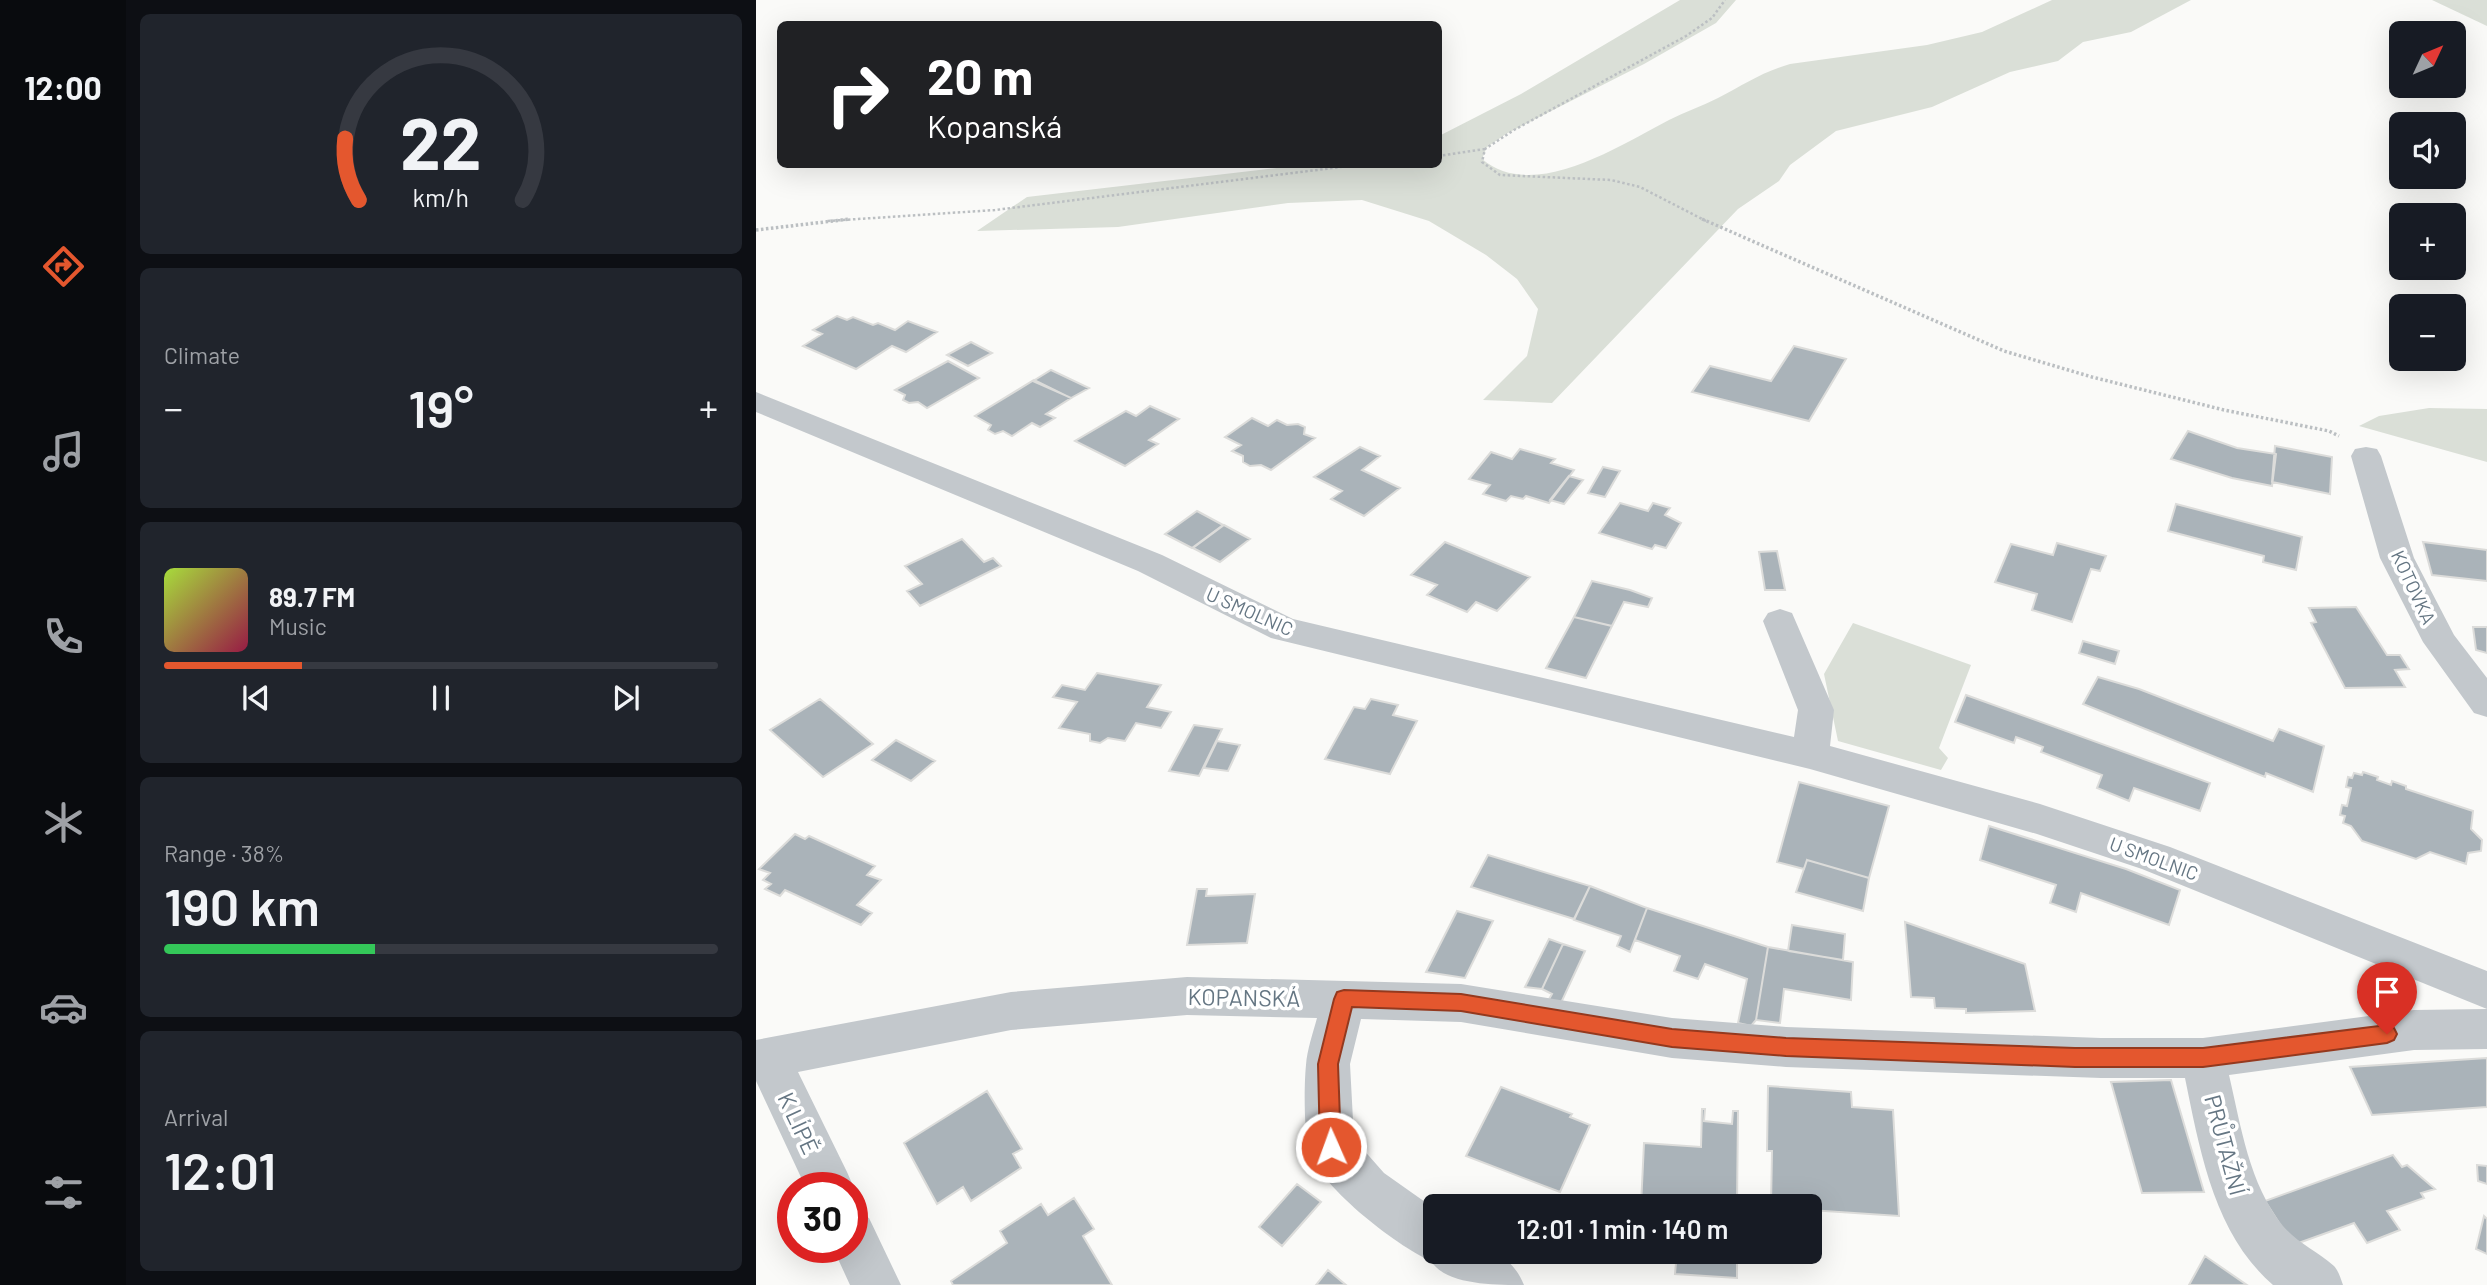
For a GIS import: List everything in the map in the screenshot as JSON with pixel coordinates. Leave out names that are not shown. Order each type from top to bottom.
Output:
[{"type":"street","name":"U SMOLNIC","points":[[756,401],[1150,563],[1283,629],[1810,755],[2040,819],[2156,858],[2487,990]]},
{"type":"street","name":"KOTOVKA","points":[[2366,456],[2397,558],[2440,642],[2487,704]]},
{"type":"street","points":[[1780,621],[1816,710],[1810,755]]},
{"type":"street","name":"KOPANSKÁ","points":[[762,1059],[1011,1011],[1186,996],[1461,1003],[1672,1038],[1786,1047],[2101,1058],[2203,1058],[2414,1030],[2487,1029]]},
{"type":"street","points":[[1344,999],[1328,1064],[1331,1147],[1367,1189],[1423,1229]]},
{"type":"street","name":"PRŮTAŽNÍ","points":[[2203,1058],[2234,1188],[2257,1233],[2296,1274],[2318,1285]]},
{"type":"street","name":"K LÍPĚ","points":[[762,1059],[822,1172]]},
{"type":"street","points":[[865,1263],[876,1285]]},
{"type":"street","points":[[1470,1264],[1499,1285]]},
{"type":"path","points":[[1442,155],[1485,149],[1514,130],[1686,36],[1712,18],[1725,0]]},
{"type":"path","points":[[1485,149],[1482,162],[1500,174],[1611,180],[1640,187],[1722,229],[2004,351],[2105,380],[2329,431],[2351,442],[2366,456]]},
{"type":"path","points":[[756,230],[845,218],[992,210],[1323,168]]},
{"type":"shaded area","points":[[1680,0],[1736,0],[1716,23],[1644,64],[1506,134],[1487,147],[1482,159],[1503,171],[1526,175],[1551,173],[1602,155],[1753,79],[1790,64],[1927,45],[1982,32],[2052,0],[2191,0],[2131,32],[2083,42],[2058,61],[2010,72],[1932,107],[1836,131],[1790,165],[1779,181],[1738,209],[1552,403],[1483,400],[1527,356],[1538,309],[1517,279],[1486,255],[1429,221],[1362,200],[1288,203],[1118,227],[977,231],[1027,197],[1276,168],[1442,168],[1442,134],[1521,94]]},
{"type":"shaded area","points":[[2432,0],[2487,0],[2487,26]]},
{"type":"shaded area","points":[[2429,408],[2487,409],[2487,462],[2359,426],[2379,416]]},
{"type":"shaded area","points":[[1853,623],[1971,665],[1939,748],[1948,758],[1941,770],[1838,741],[1824,674]]},
{"type":"building","points":[[837,316],[847,320],[853,317],[873,325],[878,323],[895,330],[908,321],[937,332],[906,352],[892,346],[856,369],[803,346],[822,334],[813,330]]},
{"type":"building","points":[[971,342],[992,353],[968,366],[947,355]]},
{"type":"building","points":[[1794,346],[1846,359],[1809,421],[1692,392],[1710,366],[1771,381]]},
{"type":"building","points":[[948,361],[979,378],[927,408],[918,402],[909,403],[903,400],[905,395],[895,390]]},
{"type":"building","points":[[1051,370],[1089,388],[1071,398],[1033,381]]},
{"type":"building","points":[[1034,380],[1071,398],[1046,414],[1055,418],[1040,427],[1032,423],[1012,436],[1003,431],[995,434],[988,430],[991,425],[975,416]]},
{"type":"building","points":[[1150,406],[1179,419],[1149,440],[1158,444],[1125,466],[1075,441],[1126,411],[1136,416]]},
{"type":"building","points":[[1252,418],[1268,426],[1277,420],[1287,425],[1298,424],[1305,427],[1304,434],[1315,438],[1271,470],[1261,465],[1250,466],[1243,462],[1243,456],[1232,451],[1241,445],[1225,437]]},
{"type":"building","points":[[2188,431],[2237,448],[2276,454],[2272,486],[2232,478],[2171,459]]},
{"type":"building","points":[[2275,446],[2332,457],[2330,494],[2272,482]]},
{"type":"building","points":[[1360,447],[1380,456],[1362,470],[1400,488],[1364,516],[1331,499],[1342,491],[1314,477]]},
{"type":"building","points":[[1520,449],[1555,459],[1551,463],[1574,470],[1549,503],[1526,496],[1523,499],[1511,496],[1506,501],[1483,494],[1490,485],[1469,479],[1491,452],[1512,459]]},
{"type":"building","points":[[1603,467],[1620,471],[1605,497],[1588,493]]},
{"type":"building","points":[[1569,476],[1583,480],[1564,504],[1550,500]]},
{"type":"building","points":[[1620,503],[1648,511],[1653,503],[1670,508],[1665,515],[1681,523],[1666,548],[1655,545],[1652,549],[1599,533]]},
{"type":"building","points":[[2176,504],[2302,537],[2296,570],[2263,562],[2264,556],[2168,531]]},
{"type":"building","points":[[1197,511],[1223,525],[1192,548],[1165,534]]},
{"type":"building","points":[[1224,525],[1250,539],[1220,562],[1193,548]]},
{"type":"building","points":[[962,539],[984,562],[993,558],[1001,566],[920,606],[907,591],[922,584],[905,566]]},
{"type":"building","points":[[1445,542],[1530,577],[1497,611],[1476,602],[1467,612],[1427,595],[1437,585],[1411,575]]},
{"type":"building","points":[[2423,542],[2487,550],[2487,581],[2432,575]]},
{"type":"building","points":[[2057,543],[2106,556],[2100,571],[2091,569],[2072,622],[2032,610],[2037,594],[1995,582],[2011,544],[2053,555]]},
{"type":"building","points":[[1777,551],[1785,590],[1765,590],[1759,552]]},
{"type":"building","points":[[1592,581],[1652,598],[1648,607],[1624,602],[1612,626],[1574,617]]},
{"type":"building","points":[[2356,607],[2387,655],[2400,655],[2409,669],[2395,670],[2405,687],[2345,688],[2311,623],[2316,622],[2309,608]]},
{"type":"building","points":[[1574,617],[1612,626],[1586,678],[1546,668]]},
{"type":"building","points":[[2473,627],[2487,627],[2487,653],[2476,650]]},
{"type":"building","points":[[2083,641],[2119,651],[2115,664],[2079,653]]},
{"type":"building","points":[[1097,673],[1161,685],[1147,707],[1171,712],[1161,728],[1136,723],[1125,741],[1108,738],[1100,743],[1090,741],[1090,734],[1059,728],[1077,702],[1053,697],[1062,685],[1085,690]]},
{"type":"building","points":[[2098,677],[2139,689],[2273,741],[2279,729],[2324,746],[2313,792],[2266,773],[2265,777],[2083,704]]},
{"type":"building","points":[[1966,695],[2210,783],[2200,811],[2134,788],[2129,801],[2097,788],[2102,775],[2041,752],[2043,747],[2016,737],[2014,743],[1955,722]]},
{"type":"building","points":[[820,699],[873,744],[823,777],[770,730]]},
{"type":"building","points":[[1371,699],[1398,705],[1393,715],[1417,721],[1390,774],[1325,759],[1354,707],[1365,709]]},
{"type":"building","points":[[1194,725],[1222,729],[1199,776],[1169,771]]},
{"type":"building","points":[[896,740],[935,761],[911,781],[872,760]]},
{"type":"building","points":[[1217,741],[1240,745],[1228,771],[1204,768]]},
{"type":"building","points":[[2363,772],[2391,785],[2392,781],[2406,786],[2406,789],[2473,811],[2471,829],[2482,840],[2481,851],[2468,853],[2466,864],[2430,852],[2416,859],[2362,841],[2351,826],[2343,823],[2345,816],[2340,815],[2342,805],[2347,806],[2351,788],[2346,787],[2348,777],[2352,778],[2354,773],[2362,775]]},
{"type":"building","points":[[1799,782],[1889,806],[1869,878],[1807,860],[1804,869],[1777,862]]},
{"type":"building","points":[[1989,826],[2126,869],[2180,890],[2169,925],[2081,893],[2076,912],[2050,903],[2056,885],[1980,860]]},
{"type":"building","points":[[795,834],[805,839],[809,836],[875,866],[867,875],[881,880],[857,905],[872,913],[861,925],[785,890],[780,896],[765,889],[771,884],[763,880],[770,873],[759,869]]},
{"type":"building","points":[[1488,855],[1590,886],[1574,919],[1471,887]]},
{"type":"building","points":[[1807,860],[1869,878],[1863,911],[1796,892]]},
{"type":"building","points":[[1590,886],[1647,908],[1630,952],[1617,946],[1621,936],[1574,920]]},
{"type":"building","points":[[1197,889],[1207,889],[1206,896],[1255,894],[1247,943],[1187,945]]},
{"type":"building","points":[[1647,908],[1768,947],[1756,1020],[1751,1026],[1738,1023],[1747,979],[1705,964],[1698,979],[1674,971],[1680,956],[1635,940]]},
{"type":"building","points":[[1457,911],[1493,921],[1465,978],[1426,972]]},
{"type":"building","points":[[1905,922],[2025,964],[2035,1011],[1966,1013],[1966,1009],[1935,1008],[1934,998],[1911,997]]},
{"type":"building","points":[[1792,925],[1845,934],[1843,960],[1788,951]]},
{"type":"building","points":[[1549,939],[1563,944],[1542,989],[1525,987]]},
{"type":"building","points":[[1563,944],[1585,951],[1561,1003],[1548,1001],[1552,994],[1542,989]]},
{"type":"building","points":[[1768,947],[1853,962],[1851,1000],[1784,989],[1780,1023],[1756,1020]]},
{"type":"building","points":[[2487,1058],[2487,1107],[2372,1115],[2350,1067]]},
{"type":"building","points":[[2171,1080],[2204,1192],[2142,1193],[2111,1082]]},
{"type":"building","points":[[1768,1086],[1851,1092],[1852,1107],[1893,1110],[1899,1216],[1822,1211],[1822,1194],[1771,1194],[1772,1151],[1767,1151]]},
{"type":"building","points":[[1501,1087],[1572,1114],[1570,1117],[1590,1125],[1560,1192],[1466,1156]]},
{"type":"building","points":[[987,1091],[1022,1149],[1013,1154],[1021,1168],[971,1201],[963,1187],[937,1204],[904,1143]]},
{"type":"building","points":[[1702,1109],[1705,1109],[1704,1121],[1732,1124],[1733,1111],[1738,1111],[1737,1194],[1642,1194],[1644,1143],[1701,1147]]},
{"type":"building","points":[[2393,1155],[2402,1167],[2407,1165],[2435,1189],[2421,1193],[2424,1198],[2387,1211],[2400,1230],[2367,1243],[2354,1223],[2293,1245],[2265,1201]]},
{"type":"building","points":[[2477,1165],[2487,1166],[2487,1184],[2478,1181]]},
{"type":"building","points":[[1297,1184],[1321,1202],[1282,1246],[1259,1227]]},
{"type":"building","points":[[1074,1198],[1094,1229],[1083,1236],[1112,1285],[953,1285],[951,1281],[1007,1243],[1000,1231],[1041,1204],[1048,1215]]},
{"type":"building","points":[[2484,1216],[2487,1219],[2487,1254],[2476,1249]]},
{"type":"building","points":[[2205,1256],[2247,1285],[2189,1285]]},
{"type":"building","points":[[1676,1264],[1737,1264],[1737,1278],[1675,1274]]},
{"type":"building","points":[[1328,1270],[1346,1285],[1316,1285]]},
{"type":"route","points":[[1331,1147],[1328,1064],[1344,999],[1461,1003],[1672,1038],[1786,1047],[2101,1058],[2203,1058],[2387,1034]]}]
